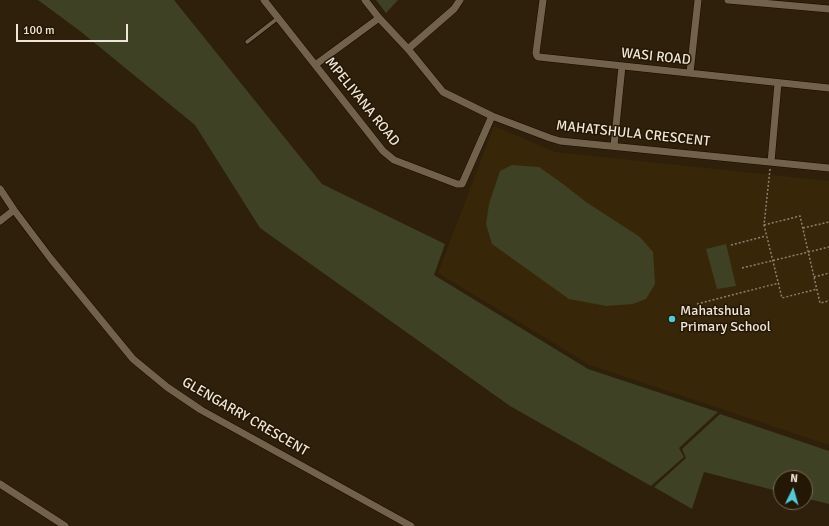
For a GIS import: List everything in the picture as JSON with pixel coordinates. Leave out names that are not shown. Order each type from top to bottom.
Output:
[{"type":"street","name":"MPELIYANA ROAD","points":[[264,0],[387,155],[394,160],[460,185],[463,183],[492,116]]},
{"type":"street","name":"MAHATSHULA CRESCENT","points":[[365,0],[443,92],[492,116],[554,140],[829,168]]},
{"type":"street","points":[[408,49],[454,9],[460,0]]},
{"type":"street","name":"WASI ROAD","points":[[543,0],[536,53],[537,56],[540,57],[829,88]]},
{"type":"street","points":[[690,73],[698,0]]},
{"type":"street","points":[[728,0],[785,3],[829,9]]},
{"type":"street","points":[[315,65],[379,18]]},
{"type":"street","points":[[614,146],[622,66]]},
{"type":"street","points":[[771,162],[778,83]]},
{"type":"street","name":"GLENGARRY CRESCENT","points":[[0,189],[51,259],[134,359],[167,387],[201,410],[410,526]]},
{"type":"street","points":[[0,221],[14,210]]},
{"type":"street","points":[[0,484],[65,526]]},
{"type":"lane","points":[[247,42],[278,18]]},
{"type":"path","points":[[771,162],[764,225],[782,298],[817,289]]},
{"type":"path","points":[[764,225],[800,216],[820,303],[829,301]]},
{"type":"path","points":[[803,228],[829,222]]},
{"type":"path","points":[[731,245],[767,236]]},
{"type":"path","points":[[742,268],[829,247]]},
{"type":"path","points":[[814,277],[829,273]]},
{"type":"path","points":[[697,304],[778,283]]},
{"type":"shaded area","name":"Mahatshula Primary School","points":[[494,126],[555,152],[829,181],[829,445],[590,365],[438,273]]},
{"type":"green space","points":[[38,0],[174,0],[322,184],[445,244],[434,275],[588,369],[718,412],[679,448],[684,457],[651,486],[510,406],[260,228],[195,125],[80,31]]},
{"type":"green space","points":[[376,0],[398,0],[386,13]]},
{"type":"green space","points":[[512,165],[539,167],[586,202],[640,237],[653,252],[655,284],[646,299],[633,304],[606,306],[569,299],[492,244],[486,224],[489,204],[500,171]]},
{"type":"green space","points":[[726,244],[736,286],[717,289],[706,249]]},
{"type":"green space","points":[[720,414],[829,451],[829,504],[813,500],[813,470],[773,470],[773,490],[704,472],[692,509],[654,487],[686,458],[682,449]]},
{"type":"place","name":"Mahatshula Primary School","points":[[672,319]]}]
